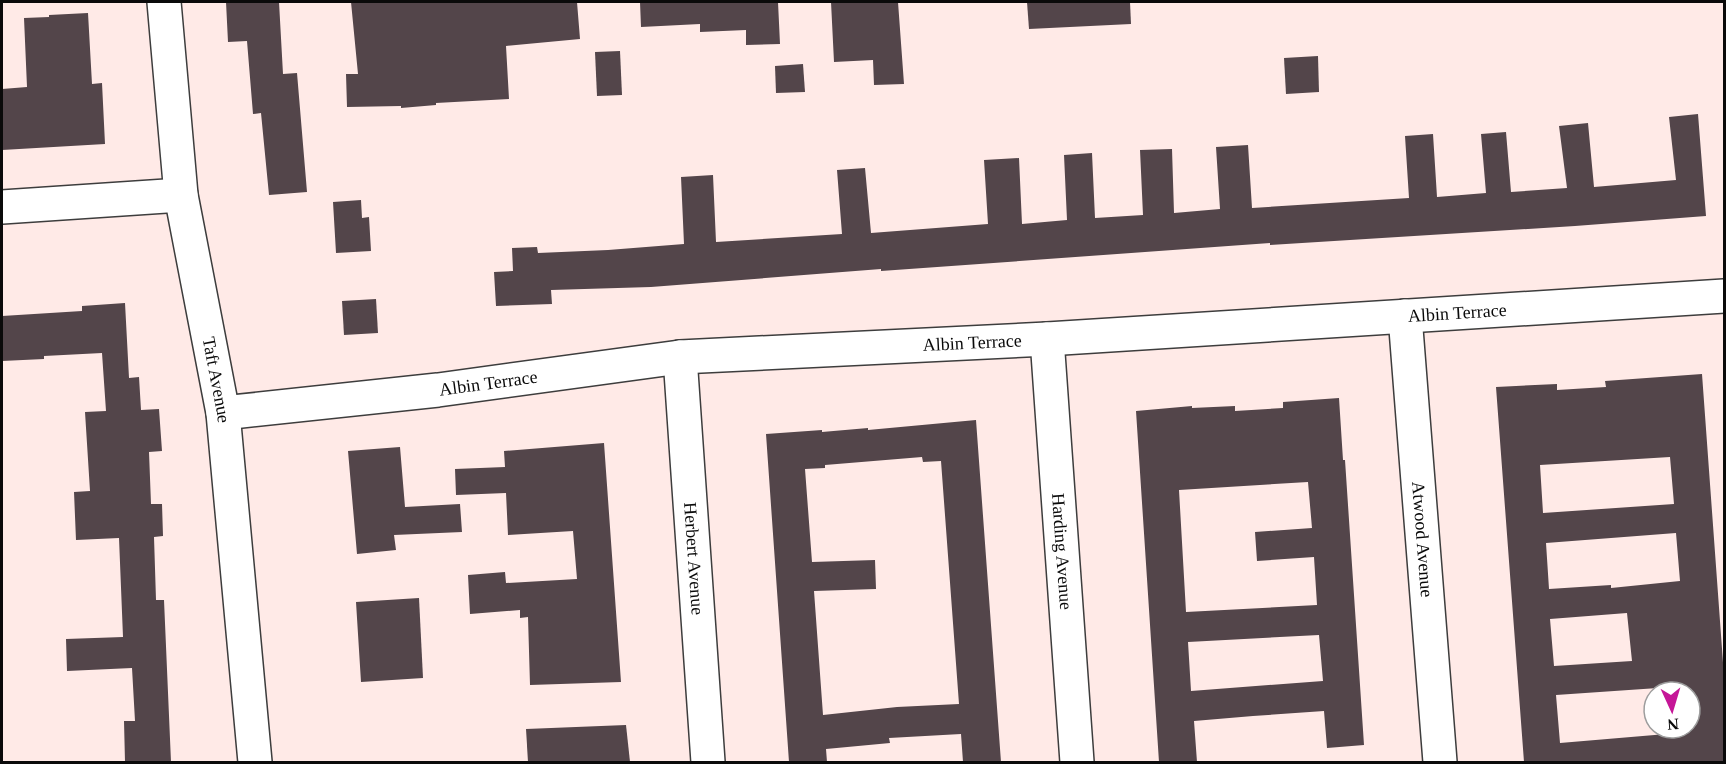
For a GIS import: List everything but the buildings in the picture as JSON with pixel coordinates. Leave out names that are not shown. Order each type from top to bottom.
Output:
[{"type":"street","name":"Taft Avenue","points":[[164,2],[181,195],[223,413],[255,762]]},
{"type":"street","points":[[2,207],[181,195]]},
{"type":"street","name":"Albin Terrace","points":[[223,413],[438,390],[680,357],[1047,339],[1725,296]]},
{"type":"street","name":"Atwood Avenue","points":[[1405,316],[1440,762]]},
{"type":"street","name":"Harding Avenue","points":[[1047,339],[1077,762]]},
{"type":"street","name":"Herbert Avenue","points":[[680,357],[708,762]]}]
